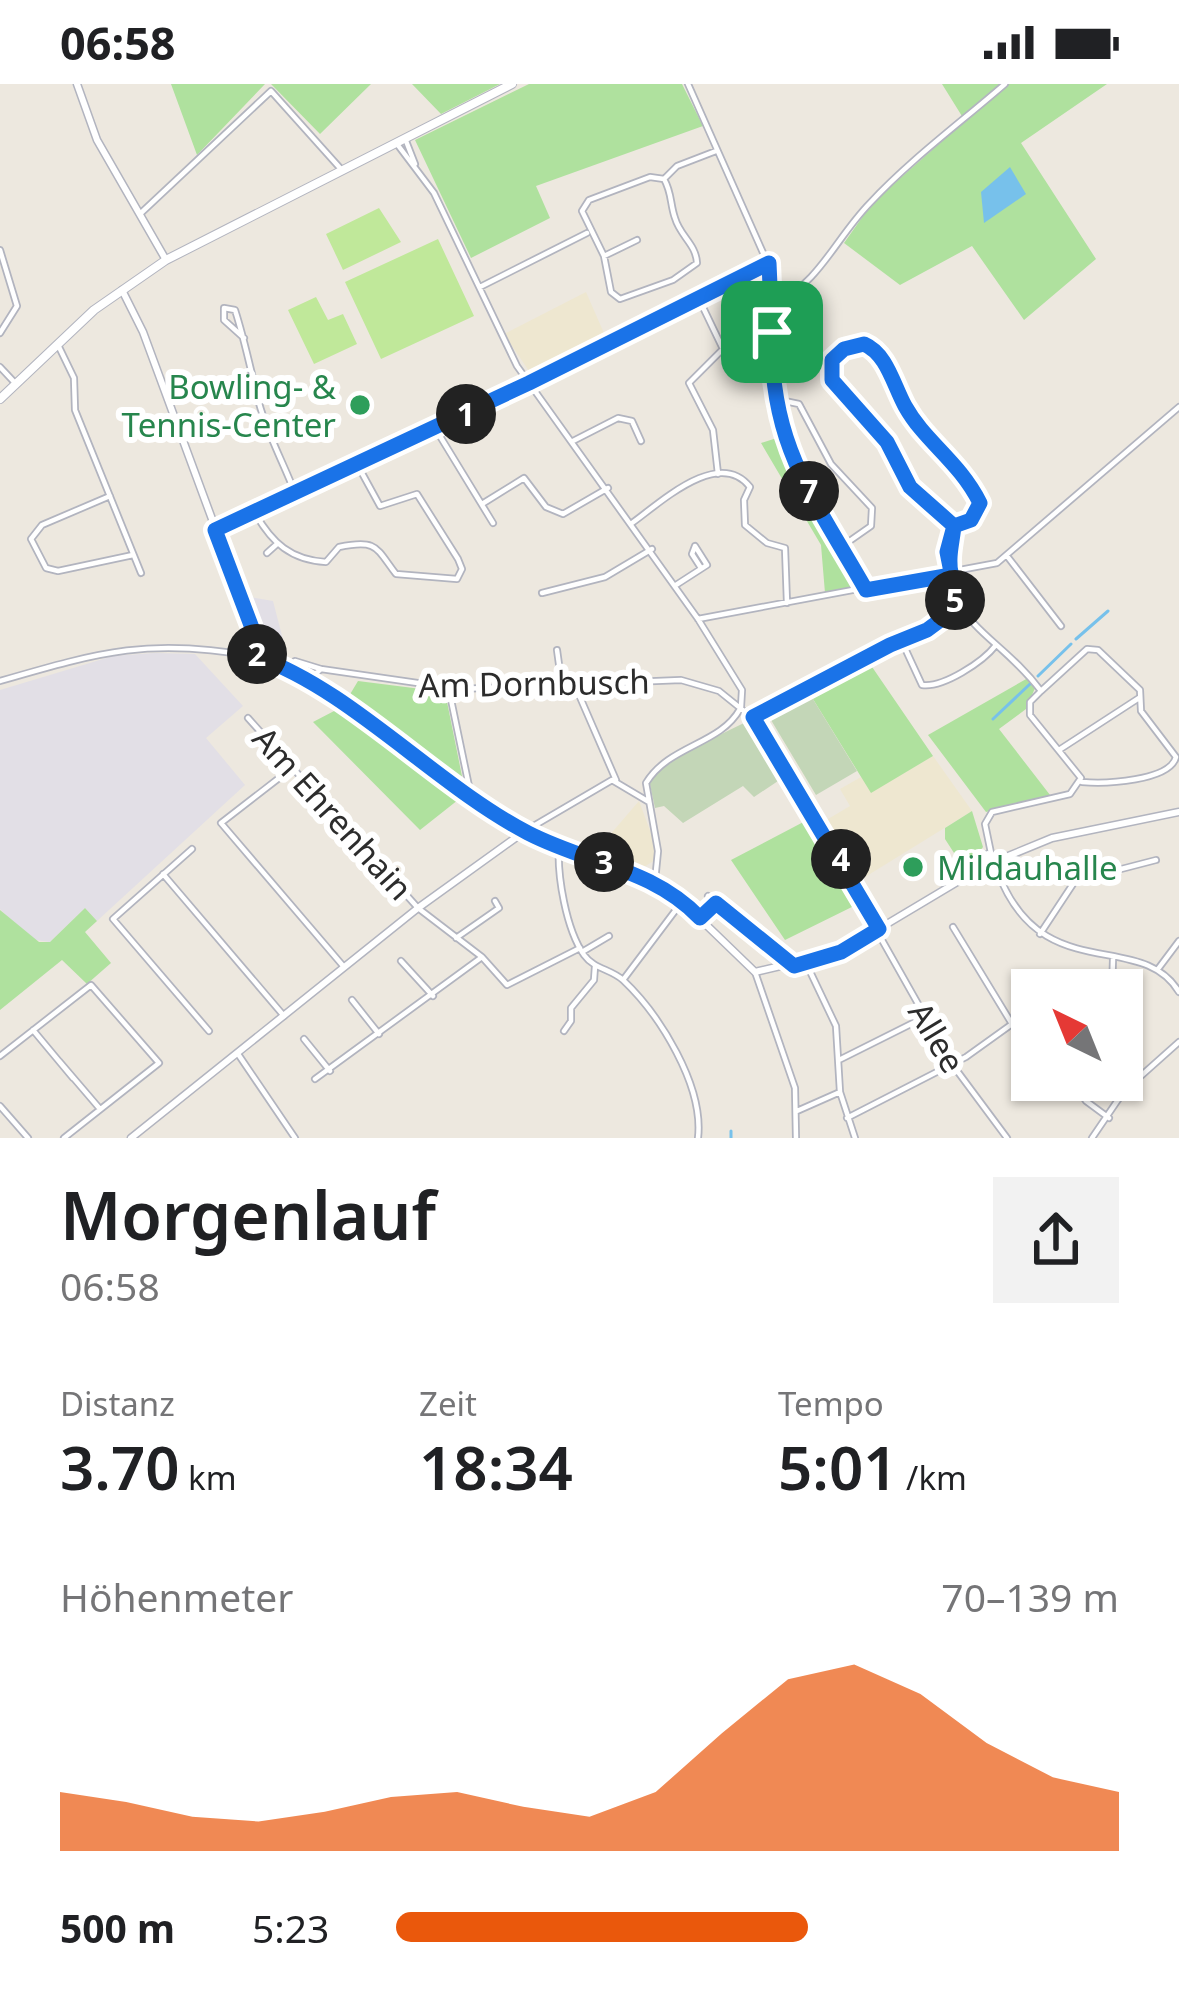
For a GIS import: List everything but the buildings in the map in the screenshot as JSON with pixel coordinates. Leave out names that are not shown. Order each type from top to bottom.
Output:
[{"type":"main road","points":[[0,399],[68,332],[166,260],[512,84]]},
{"type":"street","points":[[77,84],[98,140],[166,260]]},
{"type":"street","points":[[688,84],[769,263],[774,400],[800,475],[866,590]]},
{"type":"street","points":[[774,305],[820,273],[847,228],[874,199],[1005,84]]},
{"type":"street","points":[[138,216],[271,91],[340,168]]},
{"type":"street","points":[[400,140],[480,287],[507,350],[652,549],[742,690],[742,707],[726,728],[662,762],[646,783],[658,851],[655,880]]},
{"type":"street","points":[[664,179],[677,166],[718,150]]},
{"type":"street","points":[[650,177],[664,179],[676,223],[696,250],[692,269],[620,299],[608,283],[604,256],[582,211],[589,200],[650,177]]},
{"type":"street","points":[[480,287],[589,232]]},
{"type":"street","points":[[604,256],[638,240]]},
{"type":"street","points":[[0,250],[17,305],[0,333]]},
{"type":"street","points":[[215,530],[529,383],[769,263]]},
{"type":"street","points":[[122,290],[143,332],[257,641],[257,657]]},
{"type":"street","points":[[699,299],[722,343],[721,355],[689,383],[712,430],[718,474]]},
{"type":"street","points":[[244,338],[224,320],[224,308],[232,306],[244,338],[261,410],[295,493]]},
{"type":"street","points":[[57,342],[74,378],[75,410],[141,573]]},
{"type":"street","points":[[864,344],[875,351],[910,413],[958,464],[980,503],[971,520],[954,526],[910,487],[887,442],[832,380],[832,360],[844,349],[864,344]]},
{"type":"street","points":[[0,367],[16,384]]},
{"type":"street","points":[[774,400],[799,404],[831,464],[872,508],[871,526],[842,547]]},
{"type":"street","points":[[698,619],[951,575],[1007,556],[1121,452],[1179,407]]},
{"type":"street","points":[[573,441],[618,418],[632,422],[641,441]]},
{"type":"street","points":[[435,428],[494,523]]},
{"type":"street","points":[[254,511],[277,544],[298,558],[321,563],[339,547],[362,542],[386,554],[396,574],[457,579],[462,568],[458,559],[420,497],[414,493],[380,506],[357,464]]},
{"type":"street","points":[[632,523],[695,480],[718,474],[746,481],[750,491],[744,500],[745,525],[766,543],[785,548],[787,603]]},
{"type":"street","points":[[482,504],[524,478],[547,506],[562,514],[608,488]]},
{"type":"street","points":[[110,496],[42,525],[31,539],[46,568],[58,571],[133,555]]},
{"type":"street","points":[[954,526],[947,552],[958,607],[1020,663],[1041,691]]},
{"type":"street","points":[[266,553],[277,544]]},
{"type":"street","points":[[542,593],[605,577],[652,549]]},
{"type":"street","points":[[1007,556],[1061,626]]},
{"type":"street","points":[[676,585],[701,568]]},
{"type":"street","points":[[753,717],[890,645],[903,644],[958,607]]},
{"type":"street","points":[[0,681],[101,651],[152,644],[257,657],[306,682],[525,831],[655,880],[683,900],[754,972],[795,1088],[796,1138]]},
{"type":"street","points":[[903,644],[916,677],[928,688],[982,660],[996,645]]},
{"type":"street","points":[[754,972],[841,952],[984,866],[991,853],[985,824],[992,812],[1059,797],[1082,782],[1118,783],[1172,769],[1174,752],[1141,711],[1133,682],[1092,648],[1030,702],[1030,715],[1082,782]]},
{"type":"street","points":[[557,650],[562,686]]},
{"type":"street","name":"Am Dornbusch","points":[[295,661],[448,688],[681,680],[718,691],[742,707]]},
{"type":"street","points":[[306,682],[321,669]]},
{"type":"street","points":[[575,686],[616,780],[649,802]]},
{"type":"street","points":[[448,688],[471,796]]},
{"type":"street","points":[[1059,750],[1140,698]]},
{"type":"street","name":"Allee","points":[[742,707],[753,717],[879,929],[952,1064],[1006,1138]]},
{"type":"street","name":"Am Ehrenhain","points":[[248,718],[418,908],[482,957],[507,985],[581,950]]},
{"type":"street","points":[[292,768],[220,824],[344,967]]},
{"type":"street","points":[[131,1138],[418,908],[525,831],[616,780]]},
{"type":"street","points":[[1179,812],[1052,838],[1001,859],[997,870],[1016,911],[1040,934],[1072,950],[1158,969],[1179,992]]},
{"type":"street","points":[[559,845],[581,950],[595,966],[622,980],[679,1062],[698,1103],[698,1138]]},
{"type":"street","points":[[192,849],[113,920],[209,1030]]},
{"type":"street","points":[[991,853],[1001,859]]},
{"type":"street","points":[[1040,934],[1075,881],[1156,860]]},
{"type":"street","points":[[984,866],[997,870]]},
{"type":"street","points":[[163,874],[284,1016]]},
{"type":"street","points":[[708,896],[794,966]]},
{"type":"street","points":[[622,980],[683,900]]},
{"type":"street","points":[[456,938],[499,908],[495,901]]},
{"type":"street","points":[[700,918],[716,903]]},
{"type":"street","points":[[847,1118],[952,1064],[1012,1024],[953,927]]},
{"type":"street","points":[[581,950],[609,935]]},
{"type":"street","points":[[1158,969],[1179,941]]},
{"type":"street","points":[[315,1079],[482,957]]},
{"type":"street","points":[[1113,959],[1113,969]]},
{"type":"street","points":[[401,961],[433,996]]},
{"type":"street","points":[[806,963],[836,1026],[840,1093],[855,1138]]},
{"type":"street","points":[[564,1031],[572,1022],[571,1008],[594,980],[595,966]]},
{"type":"street","points":[[0,1056],[85,988],[96,988],[158,1063],[64,1138]]},
{"type":"street","points":[[352,1000],[379,1034]]},
{"type":"street","points":[[839,1060],[925,1017]]},
{"type":"street","points":[[33,1030],[100,1109]]},
{"type":"street","points":[[304,1039],[330,1071]]},
{"type":"street","points":[[1092,1138],[1124,1091],[1179,1042]]},
{"type":"street","points":[[238,1054],[296,1138]]},
{"type":"street","points":[[797,1112],[840,1093]]},
{"type":"street","points":[[1085,1101],[1109,1118]]},
{"type":"street","points":[[0,1106],[28,1138]]},
{"type":"shaded area","points":[[586,292],[607,340],[533,377],[504,334]]},
{"type":"shaded area","points":[[239,595],[273,601],[288,659],[258,651]]},
{"type":"shaded area","points":[[195,654],[243,706],[206,738],[245,785],[97,921],[85,908],[50,942],[29,939],[0,909],[0,690],[113,656]]},
{"type":"shaded area","points":[[933,756],[972,811],[857,882],[823,822],[850,806],[840,789],[861,777],[871,792]]},
{"type":"shaded area","points":[[639,801],[655,844],[655,860],[641,869],[637,863],[607,858],[613,842],[608,837]]},
{"type":"green space","points":[[171,84],[265,84],[197,155]]},
{"type":"green space","points":[[271,84],[371,84],[320,134]]},
{"type":"green space","points":[[412,84],[500,84],[441,114]]},
{"type":"green space","points":[[529,84],[682,84],[703,126],[536,186],[550,218],[471,258],[415,140]]},
{"type":"green space","points":[[942,84],[1107,84],[1021,143],[1096,259],[1024,320],[972,246],[900,285],[844,243],[873,202],[965,121]]},
{"type":"green space","points":[[379,208],[401,242],[343,270],[326,234]]},
{"type":"green space","points":[[438,239],[474,316],[381,359],[345,282]]},
{"type":"green space","points":[[316,297],[328,320],[343,314],[357,344],[314,364],[288,310]]},
{"type":"green space","points":[[780,437],[795,474],[860,587],[825,593],[821,545],[761,443]]},
{"type":"green space","points":[[868,661],[933,756],[871,793],[808,691]]},
{"type":"green space","points":[[1028,678],[1035,688],[1026,709],[999,729],[1050,795],[986,812],[928,735]]},
{"type":"green space","points":[[358,681],[445,692],[464,786],[343,706]]},
{"type":"green space","points":[[808,691],[857,771],[816,795],[768,715]]},
{"type":"green space","points":[[336,710],[463,796],[420,830],[313,722]]},
{"type":"green space","points":[[746,722],[756,725],[787,775],[754,797],[743,786],[683,823],[664,806],[655,808],[649,780],[666,761]]},
{"type":"green space","points":[[972,811],[983,847],[965,870],[945,839],[945,828]]},
{"type":"green space","points":[[811,818],[860,903],[785,940],[731,860]]},
{"type":"green space","points":[[85,908],[97,921],[85,932],[111,963],[87,984],[62,960],[0,1010],[0,910],[39,942],[50,942]]},
{"type":"water","points":[[1010,167],[1026,194],[984,223],[981,192]]},
{"type":"waterway","points":[[1076,639],[1108,611]]},
{"type":"waterway","points":[[1038,676],[1071,644]]},
{"type":"waterway","points":[[993,719],[1030,684]]},
{"type":"waterway","points":[[731,1131],[731,1138]]},
{"type":"place","name":"Bowling- & Tennis-Center","points":[[360,405]]},
{"type":"place","name":"Mildauhalle","points":[[913,867]]},
{"type":"route","points":[[772,332],[772,390],[782,435],[866,590],[951,575],[947,552],[954,531],[954,526],[910,487],[887,442],[832,380],[832,360],[844,349],[864,344],[875,351],[910,413],[958,464],[980,503],[977,515],[954,526],[947,552],[958,607],[903,644],[890,645],[753,717],[819,820],[879,929],[841,952],[794,966],[716,903],[700,918],[676,893],[655,880],[525,831],[306,682],[257,657],[257,641],[215,530],[529,383],[769,263],[774,287],[772,332]]}]
